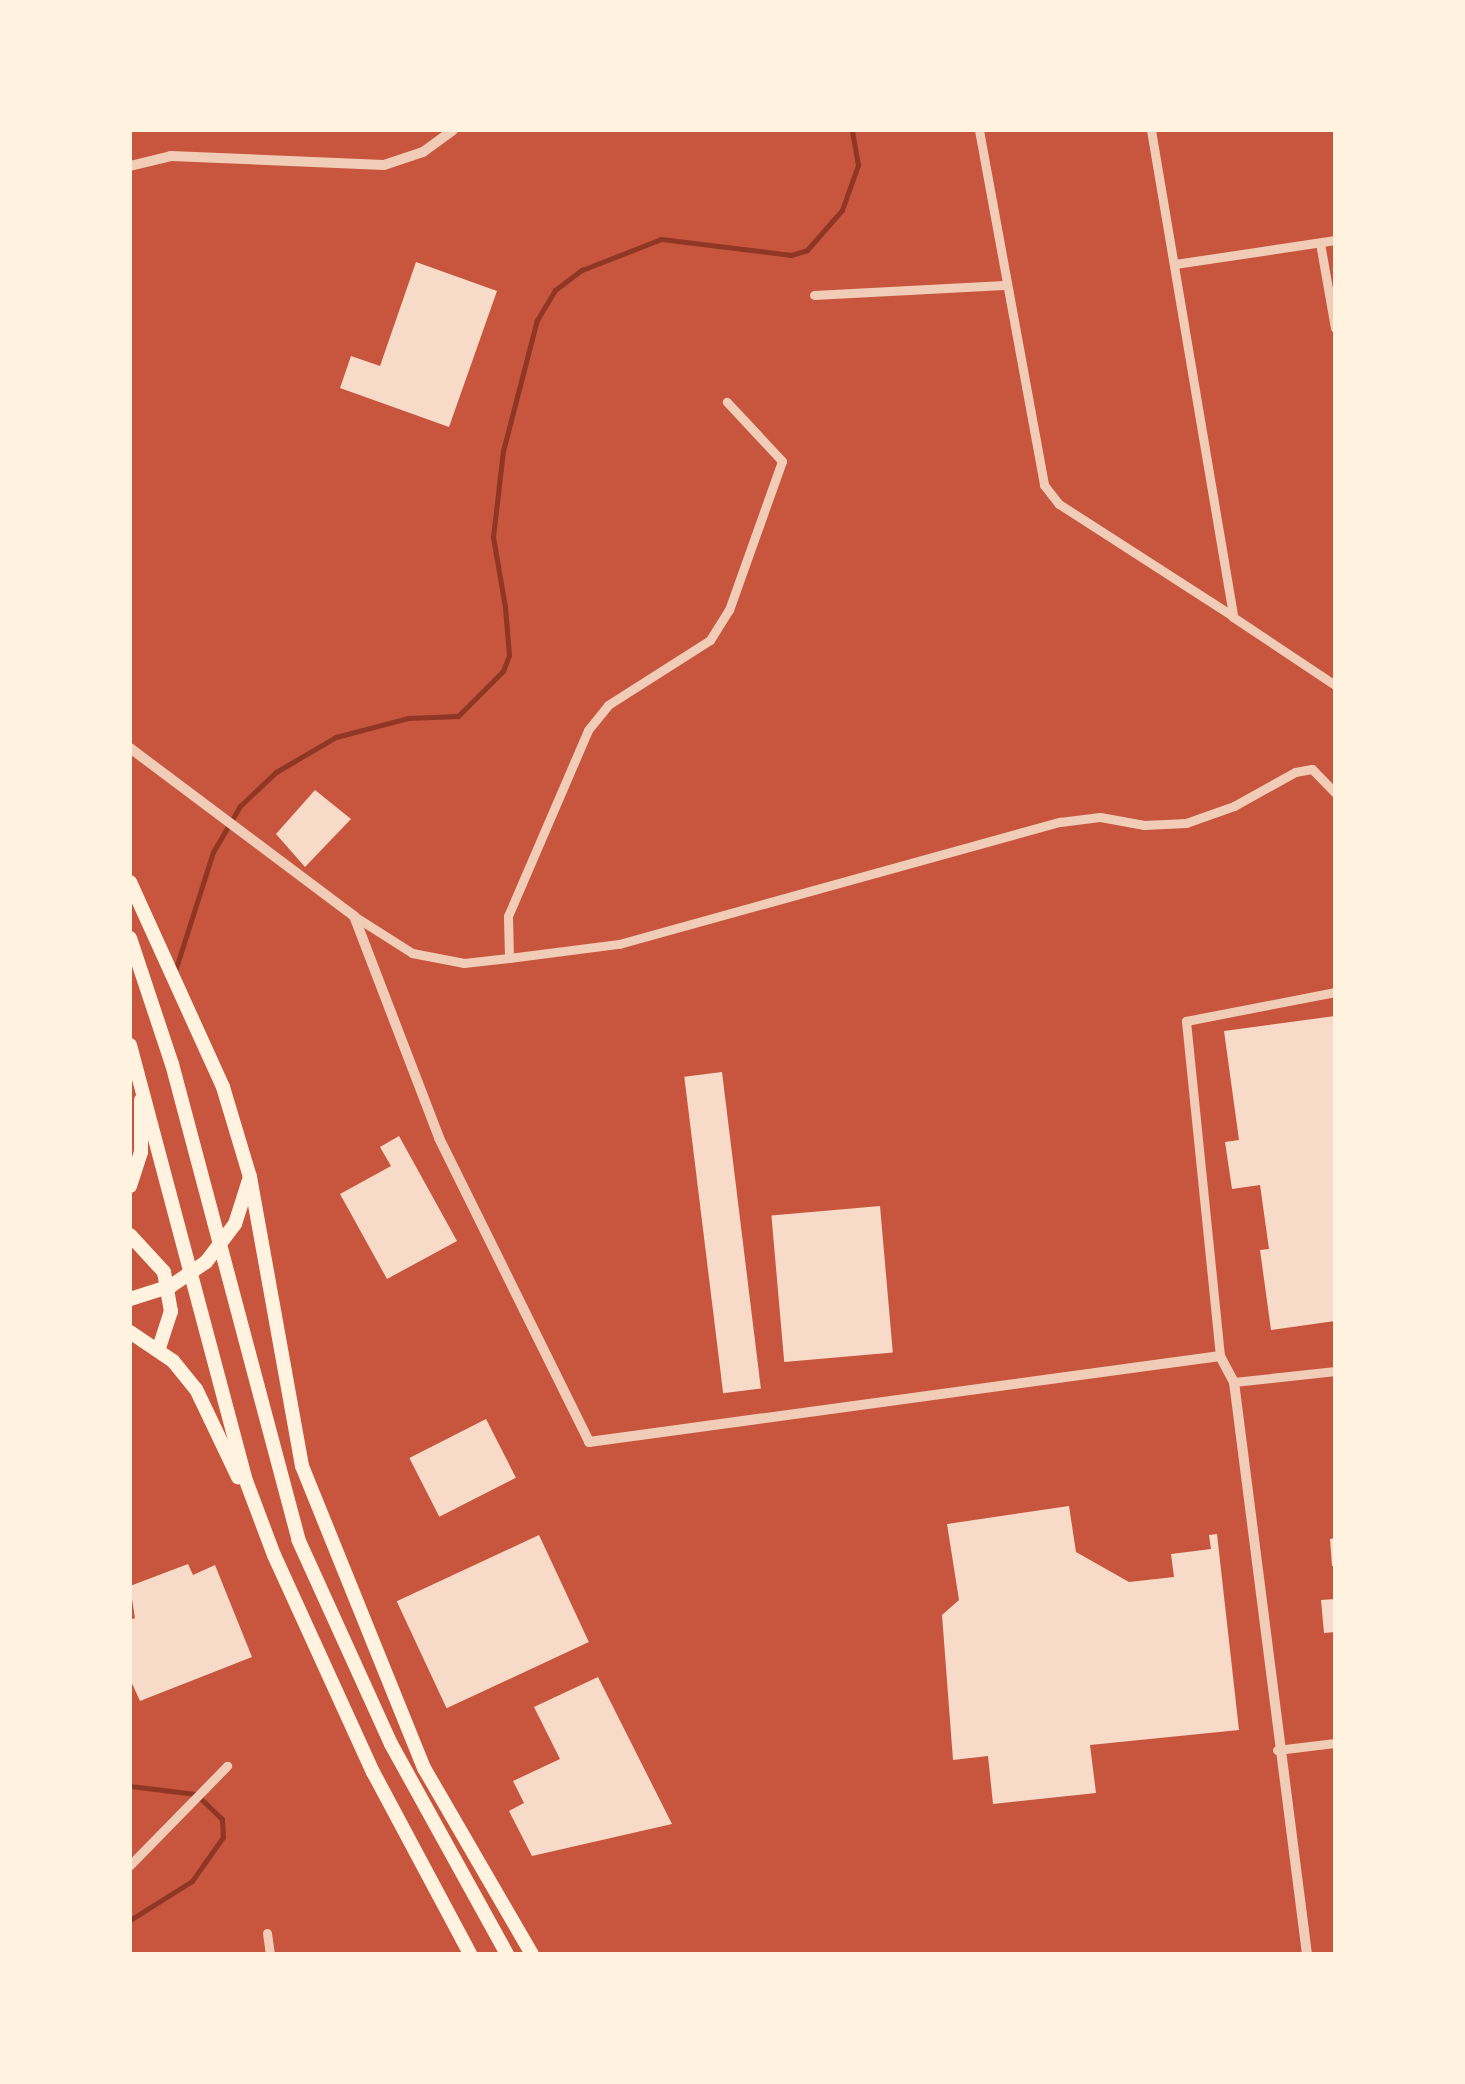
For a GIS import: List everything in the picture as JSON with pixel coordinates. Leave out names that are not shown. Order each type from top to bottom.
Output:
[{"type":"main road","points":[[130,882],[223,1087],[250,1178],[302,1466],[424,1768],[532,1954]]},
{"type":"main road","points":[[130,938],[172,1064],[278,1478],[359,1676],[438,1834],[507,1954]]},
{"type":"main road","points":[[130,1045],[245,1478],[274,1555]]},
{"type":"main road","points":[[130,1186],[142,1152],[140,1074]]},
{"type":"main road","points":[[130,1300],[146,1296],[206,1262],[235,1224],[250,1178]]},
{"type":"main road","points":[[130,1235],[164,1272],[171,1311],[160,1349]]},
{"type":"main road","points":[[130,1332],[160,1349],[196,1389],[373,1772],[470,1954]]},
{"type":"main road","points":[[424,1768],[438,1834]]},
{"type":"street","points":[[130,166],[171,156],[384,165],[423,152],[453,130]]},
{"type":"street","points":[[979,130],[1004,285],[1049,494],[1335,686]]},
{"type":"street","points":[[1151,130],[1234,616]]},
{"type":"street","points":[[1175,264],[1335,240]]},
{"type":"street","points":[[1320,242],[1335,328]]},
{"type":"street","points":[[814,295],[1004,285]]},
{"type":"street","points":[[509,958],[508,916],[588,730],[608,705],[710,640],[729,610],[782,461],[727,402]]},
{"type":"street","points":[[130,748],[354,916],[412,953],[464,963],[618,944],[1060,822],[1100,817],[1186,823],[1296,772],[1312,769],[1335,793]]},
{"type":"street","points":[[354,916],[439,1138],[588,1442],[1220,1356]]},
{"type":"street","points":[[1307,1954],[1277,1750],[1234,1382],[1220,1356],[1186,1020],[1335,992]]},
{"type":"street","points":[[1234,1382],[1335,1371]]},
{"type":"street","points":[[1277,1750],[1335,1743]]},
{"type":"street","points":[[130,1865],[227,1766]]},
{"type":"street","points":[[268,1933],[270,1954]]},
{"type":"building","points":[[416,262],[497,291],[449,427],[340,388],[351,356],[380,366]]},
{"type":"building","points":[[315,790],[351,819],[305,867],[276,834]]},
{"type":"building","points":[[1335,1016],[1335,1321],[1271,1330],[1260,1250],[1269,1249],[1260,1185],[1232,1189],[1225,1142],[1239,1140],[1224,1031]]},
{"type":"building","points":[[722,1072],[761,1389],[723,1393],[684,1077]]},
{"type":"building","points":[[399,1136],[457,1241],[387,1279],[340,1194],[391,1166],[380,1147]]},
{"type":"building","points":[[880,1206],[893,1352],[784,1362],[771,1215]]},
{"type":"building","points":[[486,1419],[516,1478],[439,1517],[409,1458]]},
{"type":"building","points":[[1069,1506],[1076,1552],[1129,1582],[1174,1577],[1171,1554],[1211,1549],[1209,1535],[1217,1534],[1239,1730],[1090,1745],[1096,1793],[993,1804],[988,1756],[953,1760],[942,1615],[959,1600],[947,1524]]},
{"type":"building","points":[[539,1535],[589,1642],[447,1708],[397,1601]]},
{"type":"building","points":[[1335,1538],[1335,1566],[1332,1566],[1330,1539]]},
{"type":"building","points":[[188,1564],[193,1575],[215,1565],[252,1657],[140,1701],[130,1679],[130,1620],[135,1618],[130,1586]]},
{"type":"building","points":[[1335,1599],[1335,1632],[1324,1633],[1321,1600]]},
{"type":"building","points":[[598,1677],[672,1824],[532,1856],[509,1811],[524,1803],[513,1781],[560,1759],[534,1707]]},
{"type":"waterway","points":[[175,971],[213,852],[240,806],[276,772],[336,737],[408,718],[458,716],[503,671],[509,655],[493,537],[503,451],[537,320],[555,290],[582,270],[661,239],[791,255],[807,250],[842,210],[858,165],[852,130]]},
{"type":"waterway","points":[[130,1786],[196,1794],[222,1819],[223,1837],[192,1881],[130,1920]]}]
